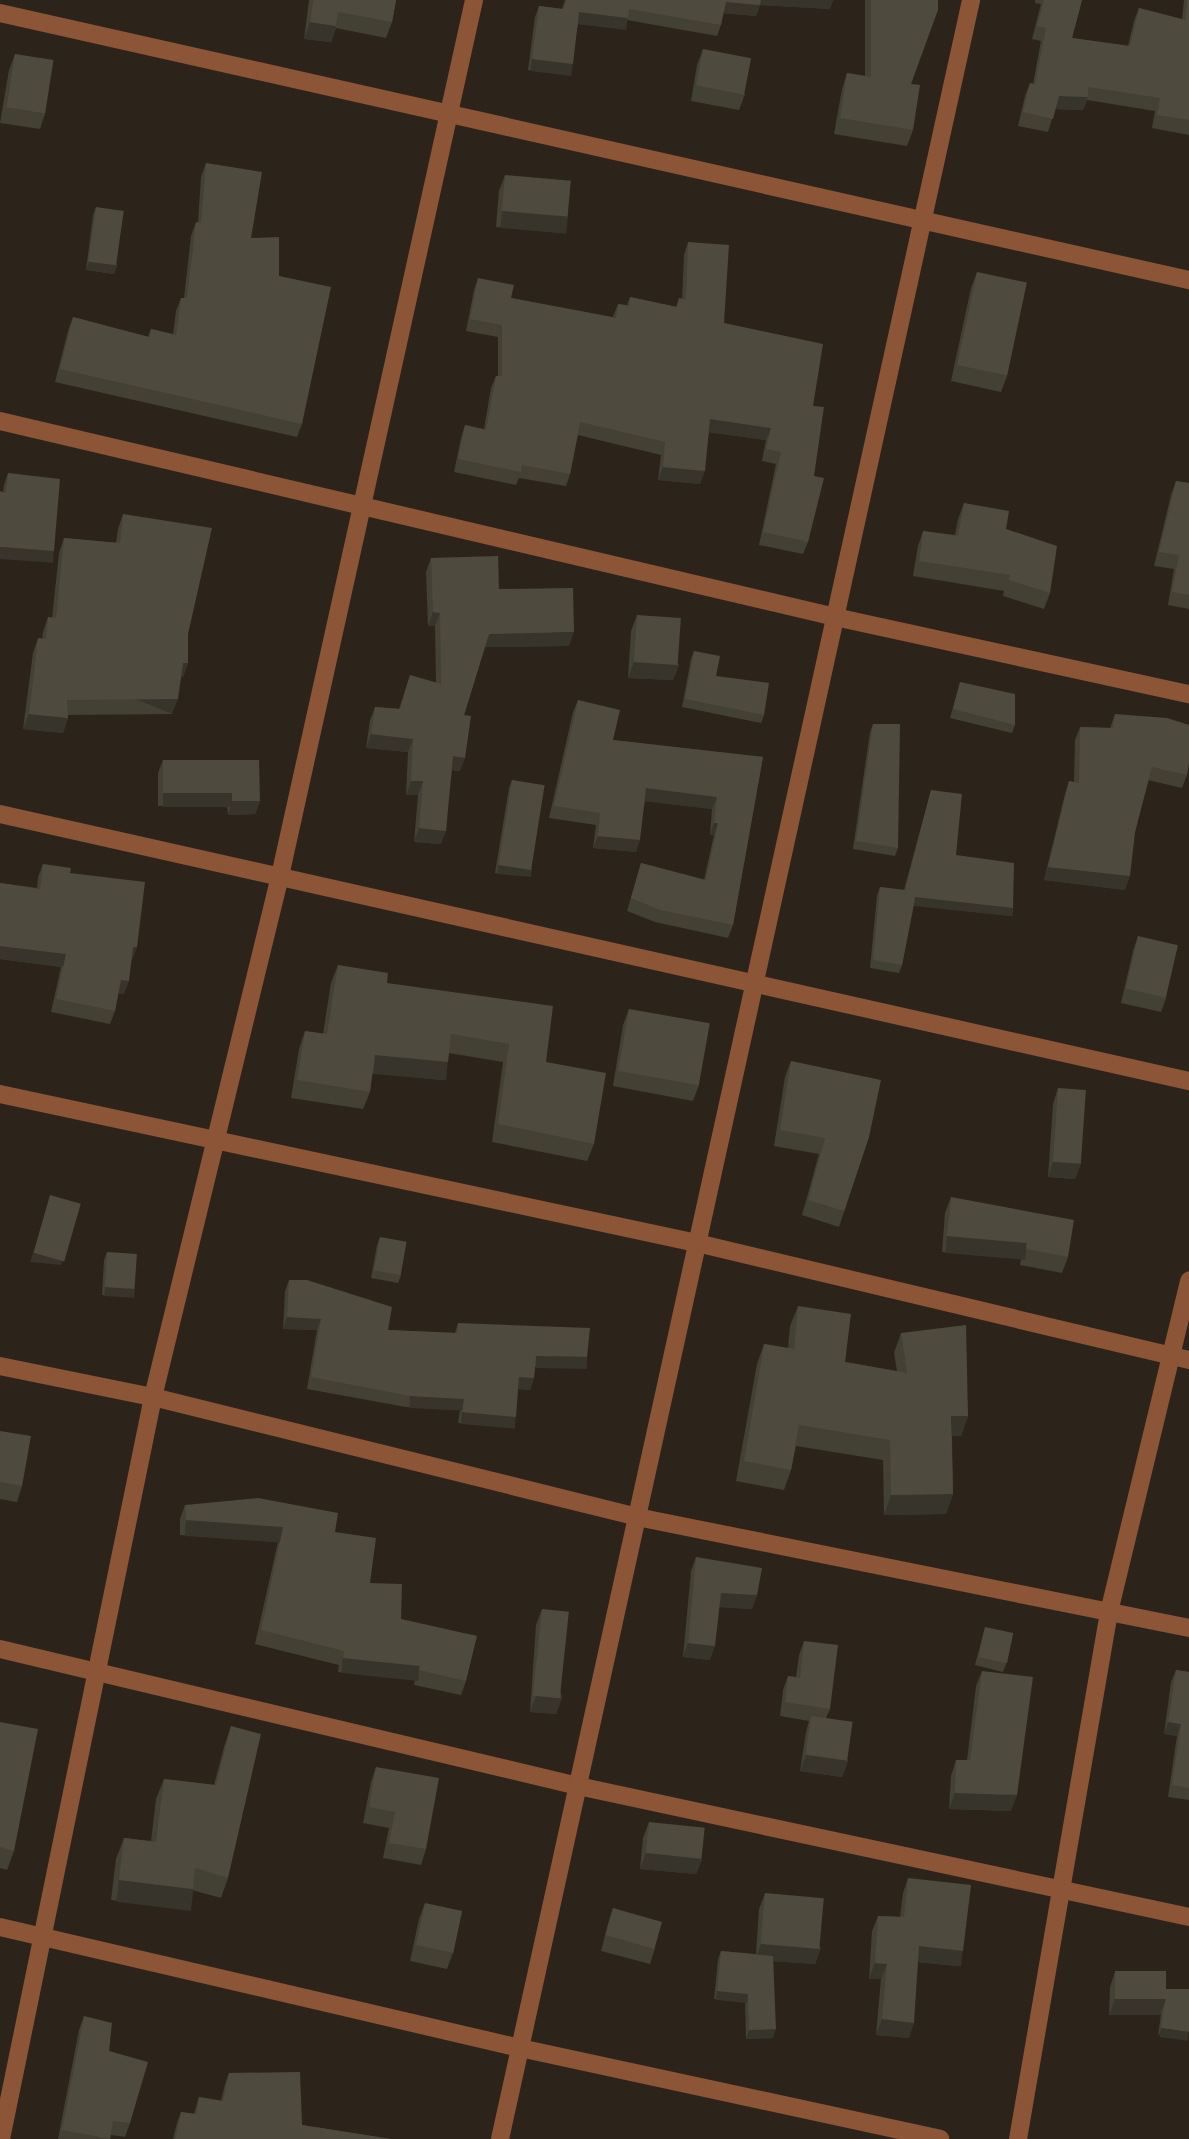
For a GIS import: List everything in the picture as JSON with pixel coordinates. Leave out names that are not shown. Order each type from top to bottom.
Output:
[{"type":"street","points":[[1,2139],[153,1397],[212,1140],[280,876],[360,505],[474,0]]},
{"type":"street","points":[[500,2139],[971,0]]},
{"type":"street","points":[[0,13],[1189,280]]},
{"type":"street","points":[[0,421],[835,617],[1189,694]]},
{"type":"street","points":[[0,814],[754,986],[1189,1081]]},
{"type":"street","points":[[0,1094],[697,1243],[1180,1358]]},
{"type":"street","points":[[1018,2139],[1058,1889],[1109,1612],[1180,1358],[1189,1281]]},
{"type":"street","points":[[0,1366],[153,1397],[637,1517],[1189,1628]]},
{"type":"street","points":[[0,1648],[97,1669],[578,1786],[1189,1917]]},
{"type":"street","points":[[0,1927],[520,2048],[940,2139]]},
{"type":"building","points":[[313,0],[396,0],[392,22],[338,12],[336,26],[310,22]]},
{"type":"building","points":[[566,0],[761,0],[760,5],[726,2],[721,25],[629,9],[628,18],[579,12],[573,64],[532,59],[539,6],[563,9]]},
{"type":"building","points":[[871,0],[938,0],[938,10],[911,84],[920,85],[913,130],[840,118],[847,73],[871,77]]},
{"type":"building","points":[[1044,0],[1082,0],[1072,38],[1130,46],[1139,8],[1185,20],[1189,0],[1189,120],[1157,115],[1160,98],[1088,87],[1088,97],[1059,96],[1053,119],[1023,112],[1030,83],[1035,84],[1046,28],[1037,26]]},
{"type":"building","points":[[703,49],[751,58],[744,95],[696,85]]},
{"type":"building","points":[[15,54],[54,60],[45,113],[7,107]]},
{"type":"building","points":[[206,163],[262,172],[251,238],[279,237],[279,276],[331,287],[302,424],[60,369],[73,317],[149,337],[151,329],[176,335],[181,298],[187,298],[196,222],[201,223]]},
{"type":"building","points":[[505,175],[571,181],[568,217],[502,211]]},
{"type":"building","points":[[96,207],[124,211],[116,265],[88,261]]},
{"type":"building","points":[[688,242],[729,245],[724,323],[823,344],[813,406],[824,407],[814,476],[824,478],[808,542],[763,532],[781,452],[766,449],[771,428],[710,419],[705,471],[663,467],[665,442],[580,422],[570,474],[522,465],[521,472],[458,459],[465,425],[486,430],[496,376],[502,376],[502,325],[470,319],[478,278],[514,285],[511,298],[616,318],[618,304],[629,306],[630,297],[677,307],[679,298],[686,300]]},
{"type":"building","points":[[977,272],[1027,283],[1007,376],[957,365]]},
{"type":"building","points":[[8,473],[60,479],[54,551],[0,547],[0,491],[6,493]]},
{"type":"building","points":[[1176,481],[1189,483],[1189,595],[1172,592],[1179,555],[1159,552]]},
{"type":"building","points":[[964,503],[1009,511],[1006,529],[1057,546],[1050,593],[1009,580],[1010,575],[919,561],[923,531],[958,536]]},
{"type":"building","points":[[123,514],[212,528],[188,634],[188,663],[183,663],[178,699],[67,700],[68,718],[29,714],[38,638],[46,639],[48,617],[56,618],[64,538],[120,543]]},
{"type":"building","points":[[498,556],[499,589],[573,588],[574,632],[489,634],[464,715],[471,716],[465,758],[453,756],[446,831],[419,828],[423,781],[411,781],[413,739],[371,734],[375,707],[400,709],[410,675],[441,684],[440,613],[433,612],[431,558]]},
{"type":"building","points":[[637,615],[681,618],[678,665],[634,662]]},
{"type":"building","points":[[694,651],[720,656],[716,676],[769,683],[764,715],[685,699]]},
{"type":"building","points":[[960,682],[1015,694],[1015,725],[953,709]]},
{"type":"building","points":[[578,700],[620,710],[613,740],[763,757],[733,925],[660,910],[631,898],[641,863],[706,880],[718,823],[714,823],[717,797],[646,788],[640,840],[598,836],[600,813],[554,806]]},
{"type":"building","points":[[1115,714],[1167,718],[1189,725],[1187,775],[1152,767],[1135,832],[1130,876],[1048,867],[1069,781],[1079,783],[1080,727],[1113,728]]},
{"type":"building","points":[[873,724],[900,724],[898,848],[856,841]]},
{"type":"building","points":[[163,760],[259,760],[260,801],[232,801],[232,793],[163,793]]},
{"type":"building","points":[[512,780],[545,785],[531,870],[499,865]]},
{"type":"building","points":[[931,790],[962,794],[956,855],[1014,863],[1013,908],[915,897],[902,965],[873,960],[880,887],[905,890]]},
{"type":"building","points":[[43,864],[71,868],[70,873],[145,882],[137,947],[133,947],[129,981],[121,980],[115,1011],[56,999],[66,954],[0,946],[0,883],[40,889]]},
{"type":"building","points":[[1138,936],[1178,945],[1166,998],[1126,989]]},
{"type":"building","points":[[338,965],[388,973],[387,983],[553,1006],[546,1062],[606,1073],[594,1144],[498,1124],[509,1044],[451,1034],[448,1062],[375,1055],[370,1092],[297,1080],[305,1031],[327,1034]]},
{"type":"building","points":[[629,1009],[710,1023],[699,1085],[618,1071]]},
{"type":"building","points":[[791,1061],[881,1080],[869,1137],[844,1211],[808,1200],[825,1138],[780,1130]]},
{"type":"building","points":[[1058,1088],[1086,1090],[1081,1164],[1053,1162]]},
{"type":"building","points":[[50,1195],[81,1204],[64,1261],[33,1253]]},
{"type":"building","points":[[951,1197],[1074,1220],[1068,1257],[1026,1249],[1027,1243],[947,1236]]},
{"type":"building","points":[[380,1237],[407,1242],[401,1275],[374,1270]]},
{"type":"building","points":[[107,1252],[137,1254],[134,1289],[105,1287]]},
{"type":"building","points":[[289,1280],[307,1280],[392,1307],[388,1330],[457,1333],[458,1323],[590,1328],[587,1357],[536,1356],[534,1378],[519,1377],[516,1417],[462,1412],[464,1399],[410,1396],[311,1377],[321,1319],[287,1317]]},
{"type":"building","points":[[798,1306],[851,1314],[845,1362],[907,1373],[901,1333],[966,1325],[968,1416],[951,1416],[953,1494],[891,1495],[890,1440],[799,1425],[791,1470],[744,1461],[764,1344],[794,1349]]},
{"type":"building","points":[[0,1431],[31,1436],[22,1486],[0,1482]]},
{"type":"building","points":[[258,1498],[338,1513],[335,1532],[376,1538],[370,1583],[402,1584],[401,1619],[477,1636],[466,1681],[419,1670],[420,1666],[343,1658],[344,1651],[261,1630],[283,1527],[186,1520],[185,1505]]},
{"type":"building","points":[[696,1557],[762,1568],[757,1595],[721,1593],[715,1646],[688,1643]]},
{"type":"building","points":[[542,1609],[569,1612],[560,1698],[533,1696]]},
{"type":"building","points":[[985,1627],[1013,1633],[1007,1663],[979,1657]]},
{"type":"building","points":[[804,1641],[838,1645],[830,1709],[785,1702],[788,1676],[800,1678]]},
{"type":"building","points":[[1176,1670],[1189,1672],[1189,1788],[1172,1785],[1181,1724],[1168,1722]]},
{"type":"building","points":[[982,1671],[1033,1677],[1017,1795],[955,1793],[956,1760],[970,1760]]},
{"type":"building","points":[[811,1716],[853,1722],[847,1760],[806,1755]]},
{"type":"building","points":[[0,1722],[38,1729],[14,1851],[0,1847]]},
{"type":"building","points":[[231,1726],[261,1734],[228,1878],[195,1868],[193,1889],[119,1880],[124,1838],[156,1842],[164,1779],[216,1785]]},
{"type":"building","points":[[376,1767],[439,1778],[426,1849],[389,1843],[395,1812],[369,1807]]},
{"type":"building","points":[[649,1822],[705,1828],[701,1859],[646,1853]]},
{"type":"building","points":[[908,1878],[971,1885],[963,1951],[919,1946],[914,2023],[882,2019],[887,1964],[875,1963],[878,1916],[904,1917]]},
{"type":"building","points":[[765,1893],[824,1898],[819,1949],[761,1944]]},
{"type":"building","points":[[425,1903],[462,1911],[453,1953],[416,1945]]},
{"type":"building","points":[[613,1908],[662,1922],[654,1949],[605,1935]]},
{"type":"building","points":[[721,1951],[773,1956],[776,2029],[749,2030],[748,1994],[717,1991]]},
{"type":"building","points":[[1115,1971],[1166,1971],[1166,1999],[1115,1999]]},
{"type":"building","points":[[1166,1989],[1189,1989],[1189,2032],[1161,2028]]},
{"type":"building","points":[[84,2016],[112,2023],[109,2051],[148,2062],[130,2123],[113,2121],[110,2139],[62,2130]]},
{"type":"building","points":[[300,2072],[302,2125],[391,2139],[175,2139],[181,2112],[196,2114],[199,2097],[223,2101],[229,2073]]}]
